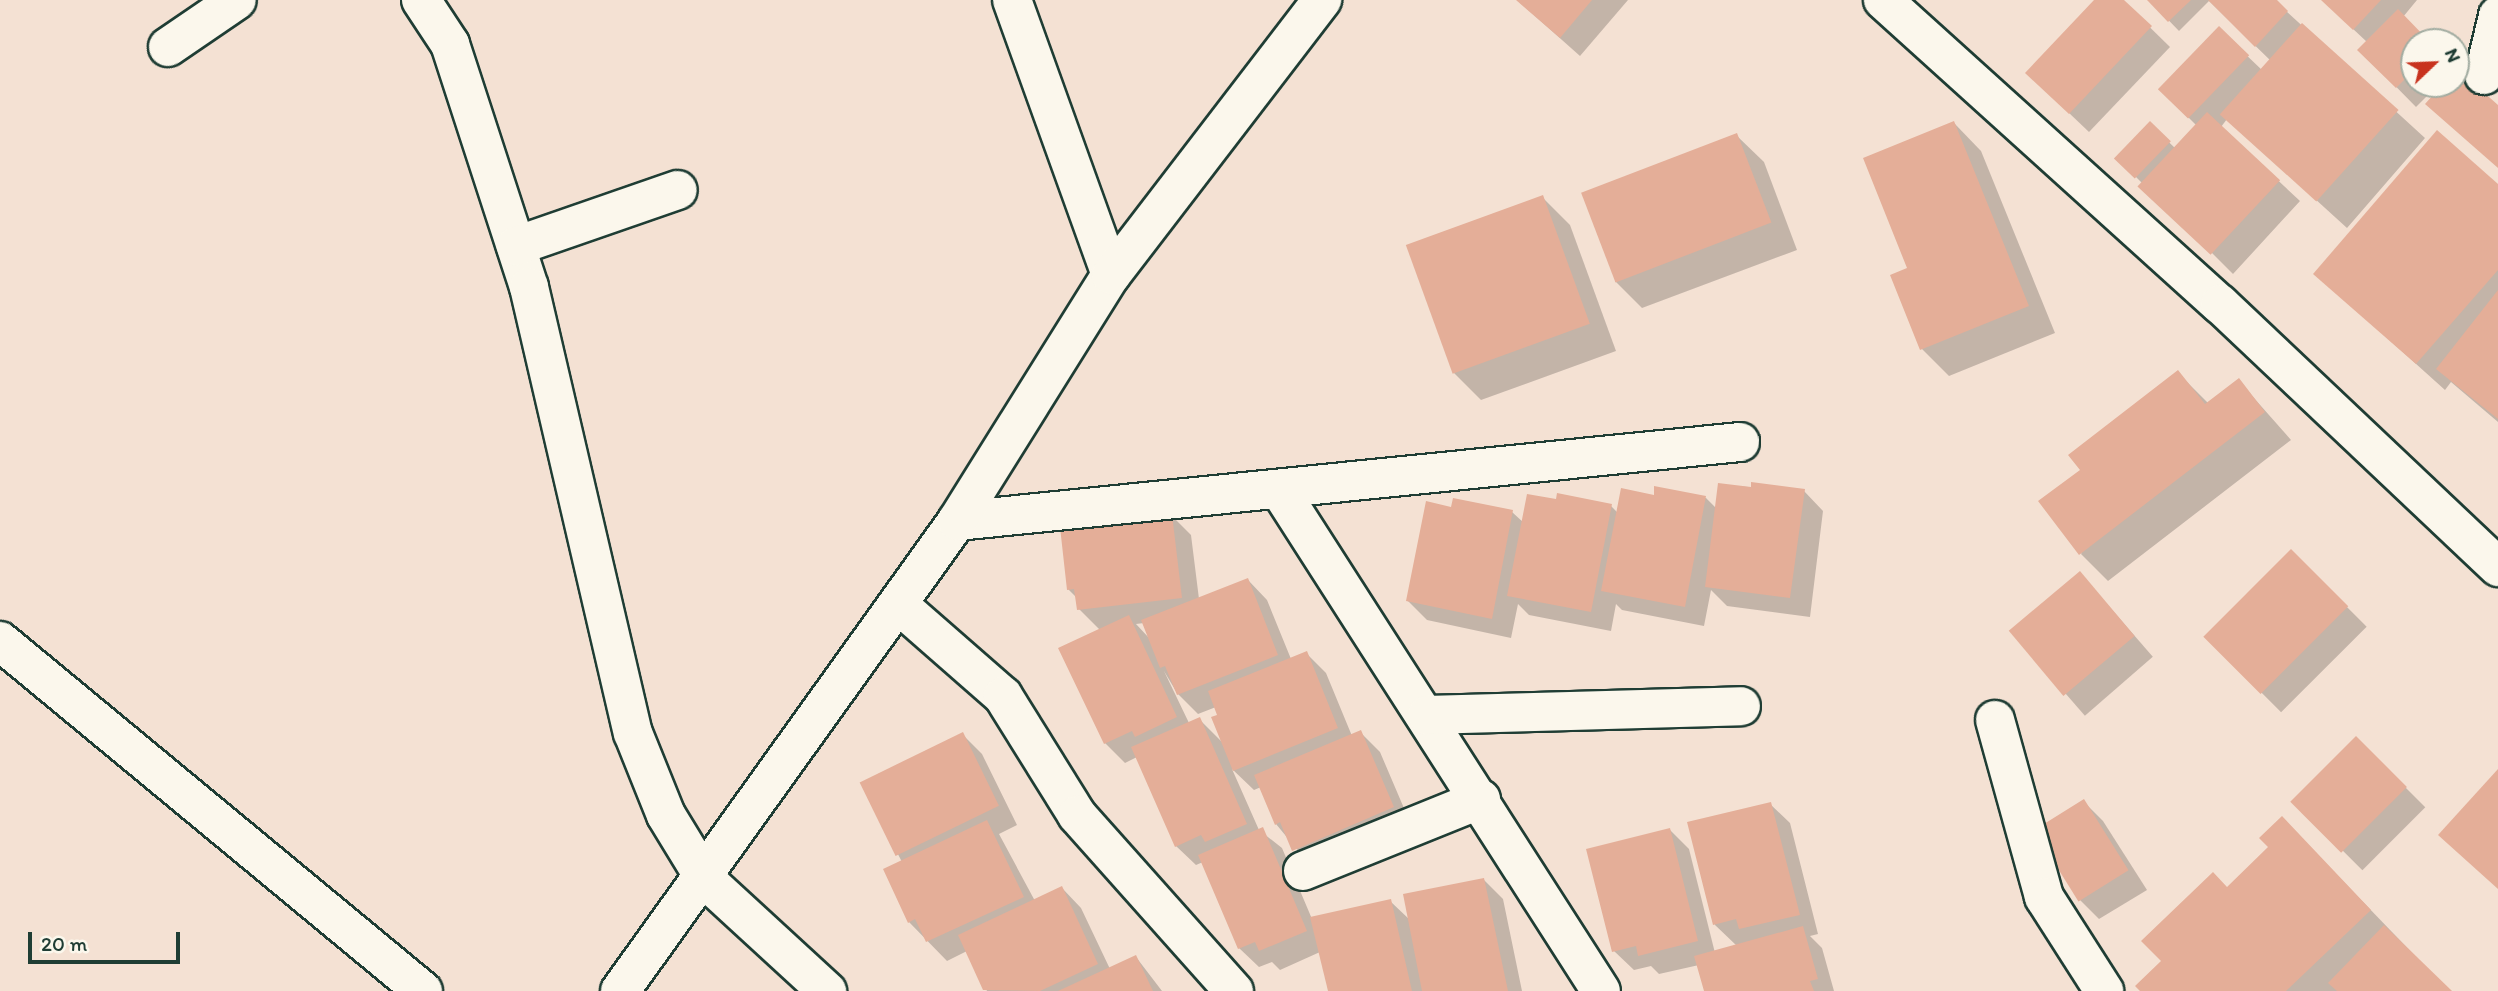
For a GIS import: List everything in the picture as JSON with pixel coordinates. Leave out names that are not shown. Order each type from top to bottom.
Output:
[{"type":"street","points":[[168,47],[237,0]]},
{"type":"street","points":[[421,0],[450,44],[516,246],[565,433],[633,733],[666,815],[705,879],[827,991]]},
{"type":"street","points":[[1012,0],[1111,275]]},
{"type":"street","points":[[620,991],[705,879],[957,521],[1111,275],[1322,0]]},
{"type":"street","points":[[1883,0],[2220,304],[2498,568]]},
{"type":"street","points":[[2484,75],[2498,16]]},
{"type":"street","points":[[516,246],[678,190]]},
{"type":"street","points":[[957,521],[1741,442]]},
{"type":"street","points":[[1279,489],[1427,715],[1601,991]]},
{"type":"street","points":[[899,605],[1003,696],[1077,815],[1234,991]]},
{"type":"street","points":[[0,641],[423,991]]},
{"type":"street","points":[[1427,715],[1741,706]]},
{"type":"street","points":[[1995,720],[2044,897],[2104,991]]},
{"type":"street","points":[[1303,871],[1480,799]]},
{"type":"building","points":[[1516,0],[1592,0],[1560,38]]},
{"type":"building","points":[[2094,0],[2124,0],[2152,26],[2069,114],[2025,73]]},
{"type":"building","points":[[2147,0],[2191,0],[2168,22]]},
{"type":"building","points":[[2208,0],[2277,0],[2288,11],[2255,47]]},
{"type":"building","points":[[2321,0],[2381,0],[2353,30]]},
{"type":"building","points":[[2398,9],[2416,28],[2400,28],[2400,84],[2396,88],[2357,50]]},
{"type":"building","points":[[2302,23],[2399,110],[2316,201],[2220,114]]},
{"type":"building","points":[[2219,26],[2249,55],[2188,118],[2158,89]]},
{"type":"building","points":[[2470,80],[2498,105],[2498,168],[2425,104],[2430,98],[2470,98]]},
{"type":"building","points":[[2207,112],[2280,180],[2211,255],[2137,187]]},
{"type":"building","points":[[1954,121],[2029,306],[1920,350],[1890,275],[1907,268],[1863,158]]},
{"type":"building","points":[[2150,121],[2171,141],[2135,179],[2114,158]]},
{"type":"building","points":[[2437,130],[2498,184],[2498,270],[2416,364],[2313,274]]},
{"type":"building","points":[[1737,133],[1771,223],[1615,282],[1581,193]]},
{"type":"building","points":[[1543,195],[1590,324],[1453,374],[1406,245]]},
{"type":"building","points":[[2498,290],[2498,419],[2436,369]]},
{"type":"building","points":[[2178,370],[2205,404],[2239,378],[2265,412],[2079,555],[2038,501],[2080,470],[2068,455]]},
{"type":"building","points":[[1751,482],[1805,489],[1790,598],[1705,587],[1718,483],[1751,487]]},
{"type":"building","points":[[1654,486],[1706,496],[1685,607],[1601,591],[1621,488],[1654,495]]},
{"type":"building","points":[[1557,493],[1612,504],[1591,612],[1507,596],[1527,494],[1556,499]]},
{"type":"building","points":[[1453,498],[1513,510],[1492,619],[1406,601],[1426,501],[1451,507]]},
{"type":"building","points":[[1172,514],[1182,598],[1077,610],[1074,589],[1067,590],[1060,527]]},
{"type":"building","points":[[2291,549],[2348,606],[2261,694],[2203,637]]},
{"type":"building","points":[[2080,571],[2135,636],[2063,696],[2009,631]]},
{"type":"building","points":[[1248,578],[1278,655],[1177,695],[1165,666],[1160,668],[1141,620]]},
{"type":"building","points":[[1129,615],[1177,717],[1135,737],[1132,731],[1104,744],[1058,648]]},
{"type":"building","points":[[1307,651],[1338,728],[1233,771],[1211,717],[1217,715],[1208,691]]},
{"type":"building","points":[[1200,717],[1247,824],[1205,842],[1201,835],[1175,847],[1131,747]]},
{"type":"building","points":[[1361,730],[1394,807],[1292,851],[1280,822],[1275,825],[1254,775]]},
{"type":"building","points":[[963,732],[999,806],[896,856],[860,782]]},
{"type":"building","points":[[2356,736],[2407,787],[2341,853],[2290,802]]},
{"type":"building","points":[[2498,769],[2498,889],[2438,835]]},
{"type":"building","points":[[2084,799],[2129,870],[2078,902],[2034,830]]},
{"type":"building","points":[[1771,802],[1800,915],[1739,929],[1736,919],[1713,925],[1687,822]]},
{"type":"building","points":[[2282,816],[2371,910],[2286,991],[2140,991],[2135,986],[2161,961],[2141,941],[2213,872],[2227,887],[2268,847],[2259,838]]},
{"type":"building","points":[[987,820],[1024,897],[926,942],[915,919],[908,923],[883,869]]},
{"type":"building","points":[[1263,827],[1307,931],[1259,951],[1255,942],[1238,949],[1198,855]]},
{"type":"building","points":[[1670,828],[1698,941],[1638,956],[1636,946],[1612,952],[1586,849]]},
{"type":"building","points":[[1484,878],[1508,991],[1422,991],[1403,894]]},
{"type":"building","points":[[1062,886],[1098,964],[1040,991],[983,990],[958,935]]},
{"type":"building","points":[[1391,899],[1412,991],[1328,991],[1310,917]]},
{"type":"building","points":[[2384,925],[2452,991],[2337,991],[2328,983]]},
{"type":"building","points":[[1803,926],[1818,979],[1810,981],[1814,991],[1704,991],[1694,956]]},
{"type":"building","points":[[1136,955],[1153,991],[1058,991]]}]
